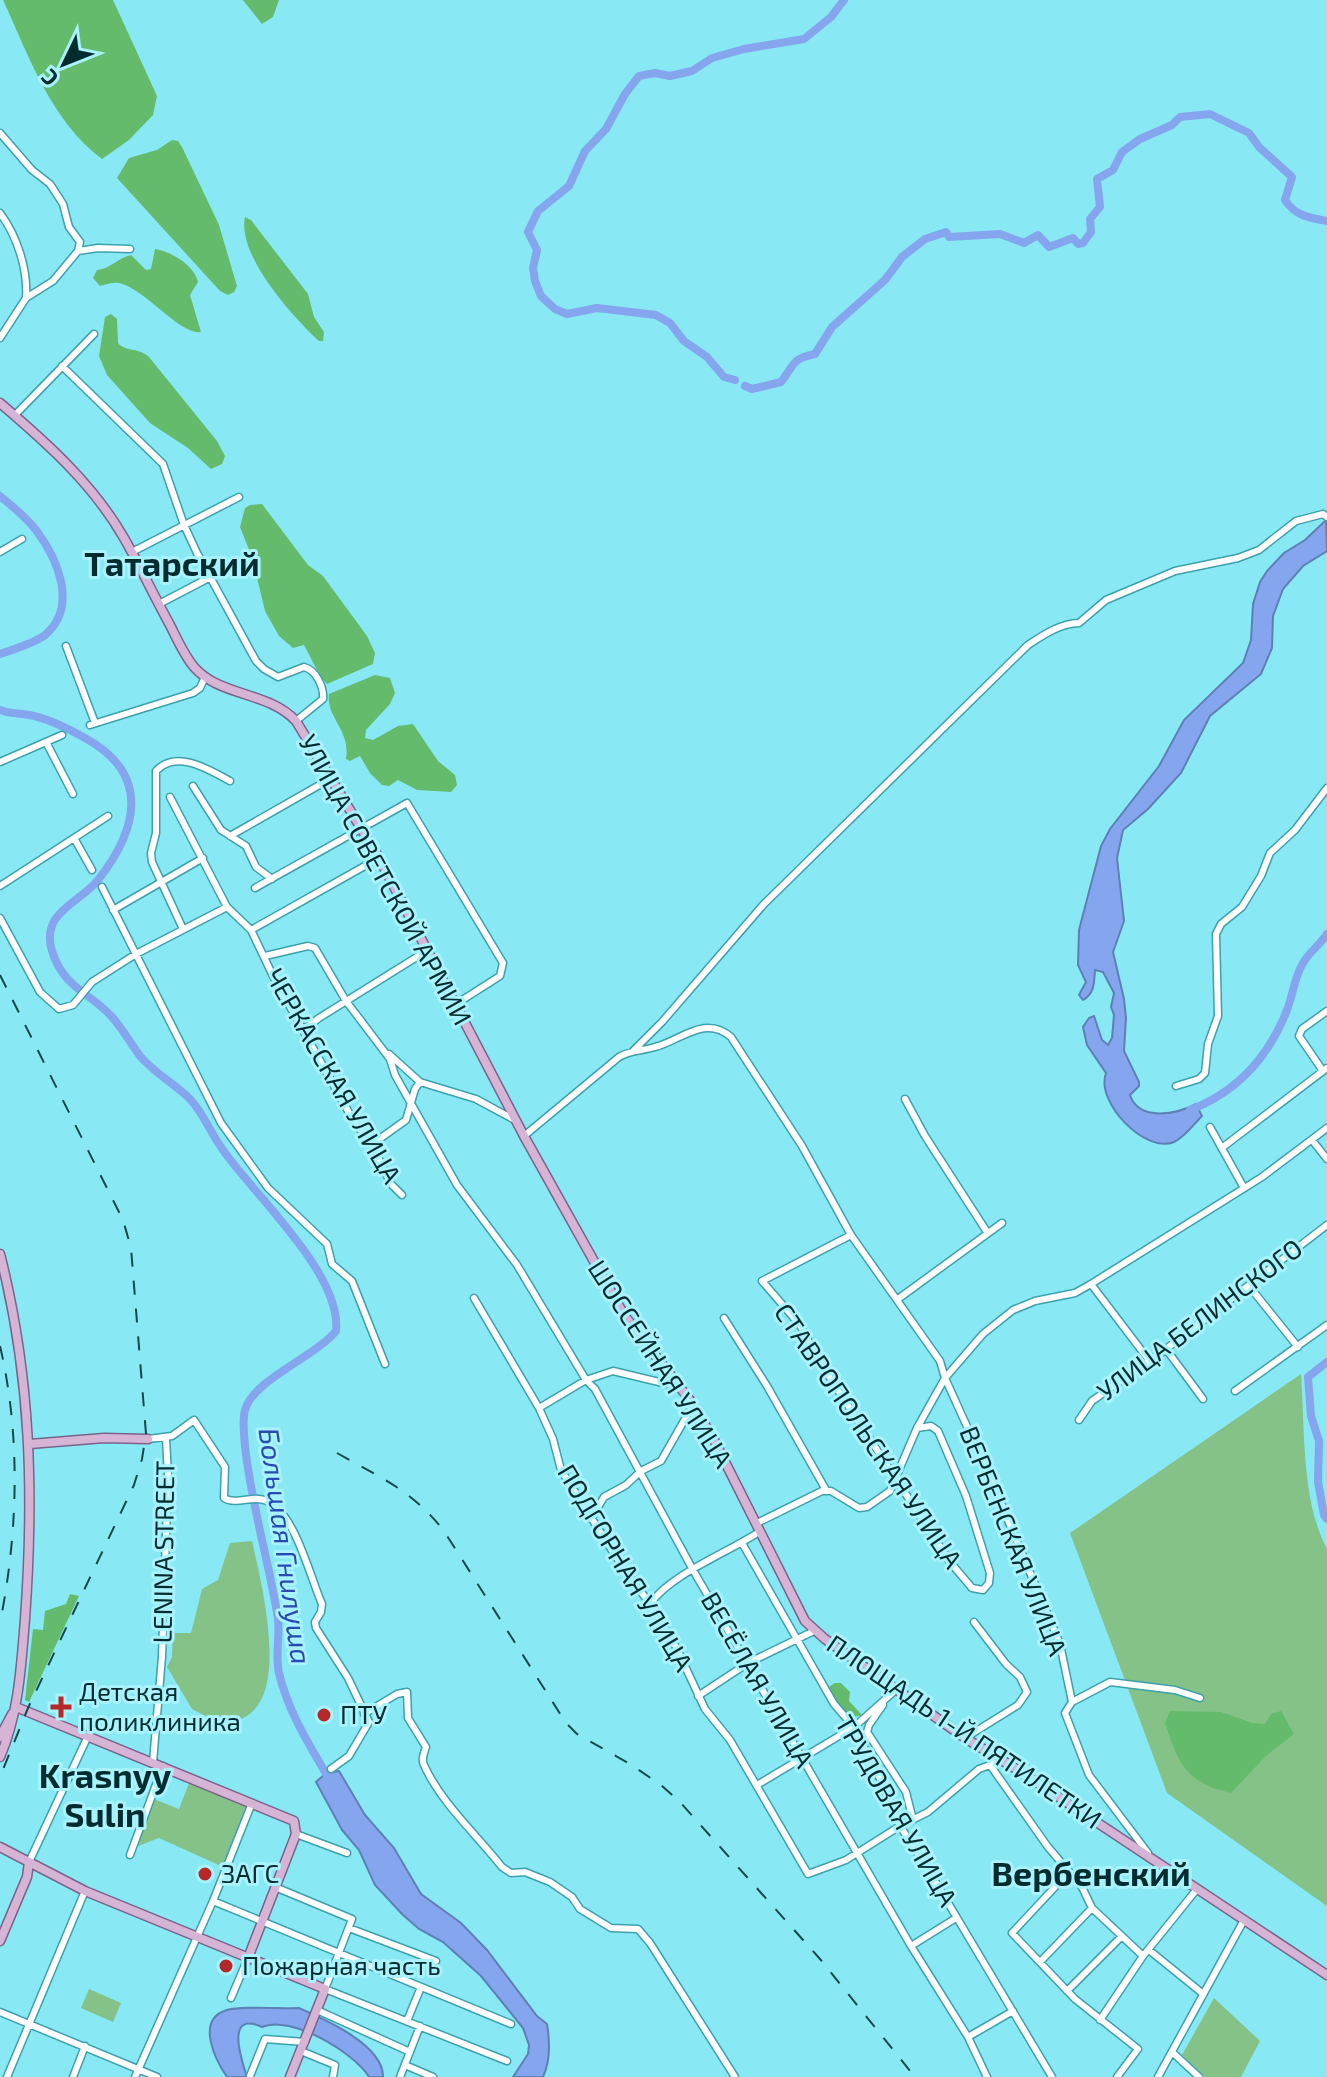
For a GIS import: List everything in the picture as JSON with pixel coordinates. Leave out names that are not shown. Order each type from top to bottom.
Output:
[{"type":"main road","points":[[0,403],[87,483],[132,552],[185,654],[205,677]]},
{"type":"main road","name":"УЛИЦА СОВЕТСКОЙ АРМИИ","points":[[205,677],[280,706],[296,721],[379,858],[503,1097]]},
{"type":"main road","name":"ШОССЕЙНАЯ УЛИЦА","points":[[503,1097],[624,1315],[693,1405],[805,1621],[816,1630]]},
{"type":"main road","points":[[0,1254],[25,1389],[31,1495],[16,1707],[13,1725],[0,1757]]},
{"type":"main road","points":[[30,1444],[104,1438],[148,1439]]},
{"type":"main road","name":"ПЛОЩАДЬ 1-Й ПЯТИЛЕТКИ","points":[[816,1630],[993,1761],[1152,1860]]},
{"type":"main road","points":[[16,1707],[294,1821],[296,1834],[248,1958]]},
{"type":"main road","points":[[0,1737],[16,1707]]},
{"type":"main road","points":[[0,1847],[85,1891],[325,1989],[290,2077]]},
{"type":"main road","points":[[0,1854],[20,1863],[29,1862]]},
{"type":"main road","name":"ВЕРБЕНСКАЯ УЛИЦА","points":[[1152,1860],[1327,1975]]},
{"type":"main road","points":[[0,1941],[27,1877],[29,1862]]},
{"type":"street","points":[[0,133],[59,196],[69,227],[80,242],[78,251],[53,281],[26,298],[0,338]]},
{"type":"street","points":[[0,213],[13,231],[27,284],[26,298]]},
{"type":"street","points":[[78,251],[130,249]]},
{"type":"street","points":[[15,415],[94,334]]},
{"type":"street","points":[[62,366],[163,464],[184,525],[250,651],[264,669],[278,677],[304,667],[315,673],[324,693],[323,699],[296,721]]},
{"type":"street","points":[[132,552],[239,497]]},
{"type":"street","points":[[524,1136],[619,1057],[633,1051],[764,904],[1028,645],[1059,627],[1079,623],[1096,607],[1130,590],[1175,571],[1238,558],[1270,543],[1296,521],[1323,514],[1327,517]]},
{"type":"street","points":[[0,552],[22,539]]},
{"type":"street","points":[[159,604],[249,557]]},
{"type":"street","points":[[66,646],[93,724],[193,693],[200,688],[205,677]]},
{"type":"street","points":[[0,762],[62,735]]},
{"type":"street","points":[[46,742],[73,794]]},
{"type":"street","points":[[183,929],[151,853],[156,833],[156,771],[162,765],[183,760],[230,781]]},
{"type":"street","points":[[230,836],[330,779]]},
{"type":"street","points":[[193,786],[215,822],[246,846],[256,867],[272,879]]},
{"type":"street","points":[[1176,1086],[1199,1079],[1205,1073],[1208,1044],[1218,1016],[1216,934],[1221,924],[1242,907],[1261,876],[1270,853],[1295,830],[1327,788]]},
{"type":"street","points":[[0,918],[40,992],[59,1009],[73,1005],[92,982],[136,954],[227,907],[170,797]]},
{"type":"street","points":[[255,888],[407,803],[503,963],[500,976],[456,1004]]},
{"type":"street","points":[[0,886],[108,816]]},
{"type":"street","points":[[74,838],[92,870]]},
{"type":"street","points":[[113,910],[203,858]]},
{"type":"street","points":[[251,930],[379,858]]},
{"type":"street","points":[[102,887],[221,1123],[268,1188],[327,1244],[332,1264],[352,1281],[385,1364]]},
{"type":"street","name":"ЧЕРКАССКАЯ УЛИЦА","points":[[227,907],[251,930],[353,1120],[371,1145],[391,1184],[402,1195]]},
{"type":"street","points":[[265,956],[312,946],[319,952],[346,1001],[386,1052],[420,1082],[476,1099],[517,1121]]},
{"type":"street","points":[[303,1030],[428,949]]},
{"type":"street","points":[[1223,1147],[1325,1070],[1299,1036],[1302,1029],[1327,1011]]},
{"type":"street","name":"ВЕРБЕНСКАЯ УЛИЦА","points":[[633,1051],[658,1047],[691,1031],[708,1029],[725,1032],[739,1048],[802,1146],[851,1235],[940,1361],[1060,1644],[1072,1702],[1065,1713],[1089,1775],[1152,1860]]},
{"type":"street","name":"ВЕСЁЛАЯ УЛИЦА","points":[[386,1052],[395,1075],[457,1185],[529,1283],[586,1380],[595,1389],[693,1570],[911,1946],[968,2037],[987,2077]]},
{"type":"street","points":[[371,1145],[406,1120],[413,1094],[420,1082]]},
{"type":"street","points":[[905,1099],[987,1232]]},
{"type":"street","points":[[1210,1127],[1244,1188]]},
{"type":"street","points":[[650,1604],[665,1586],[742,1543],[758,1527],[826,1490],[854,1507],[862,1508],[886,1495],[917,1428],[945,1378],[974,1344],[1005,1315],[1035,1301],[1075,1293],[1091,1284],[1244,1188],[1327,1128]]},
{"type":"street","points":[[1312,1140],[1327,1159]]},
{"type":"street","points":[[898,1299],[1002,1223]]},
{"type":"street","name":"УЛИЦА БЕЛИНСКОГО","points":[[1079,1420],[1092,1401],[1166,1349],[1327,1225]]},
{"type":"street","name":"СТАВРОПОЛЬСКАЯ УЛИЦА","points":[[851,1235],[762,1281],[800,1325],[819,1361],[950,1562],[976,1591],[983,1590],[990,1577],[989,1567],[966,1496],[935,1428],[917,1428]]},
{"type":"street","points":[[1091,1284],[1148,1359]]},
{"type":"street","points":[[1249,1286],[1298,1347]]},
{"type":"street","name":"ПОДГОРНАЯ УЛИЦА","points":[[474,1298],[539,1408],[553,1439],[561,1470],[650,1604],[676,1647],[698,1696],[730,1740],[808,1874],[858,1853]]},
{"type":"street","name":"СТАВРОПОЛЬСКАЯ УЛИЦА","points":[[724,1318],[826,1490]]},
{"type":"street","points":[[1235,1391],[1327,1325]]},
{"type":"street","points":[[1166,1349],[1203,1399]]},
{"type":"street","points":[[539,1408],[586,1380],[620,1371],[680,1387]]},
{"type":"street","points":[[591,1519],[604,1497],[661,1461],[693,1405]]},
{"type":"street","points":[[148,1439],[166,1438],[194,1420],[225,1467],[224,1498],[230,1501],[258,1499],[275,1506],[293,1531],[322,1604],[315,1622],[316,1628],[348,1678],[369,1725],[349,1756],[331,1769]]},
{"type":"street","name":"LENINA STREET","points":[[153,1762],[162,1657],[168,1476],[166,1438]]},
{"type":"street","name":"ТРУДОВАЯ УЛИЦА","points":[[742,1543],[834,1704],[854,1727],[900,1826],[1052,2077]]},
{"type":"street","points":[[965,1738],[1018,1705],[1027,1692],[1020,1677],[974,1622]]},
{"type":"street","points":[[698,1696],[748,1663],[816,1630]]},
{"type":"street","points":[[1072,1702],[1110,1682],[1175,1690],[1200,1698]]},
{"type":"street","points":[[757,1785],[854,1727],[898,1688]]},
{"type":"street","points":[[364,1714],[397,1694],[407,1692],[406,1712],[426,1747],[422,1758],[424,1766],[502,1867],[511,1873],[525,1872],[550,1882],[572,1897],[580,1909],[611,1928],[638,1929],[735,2077]]},
{"type":"street","points":[[883,1702],[882,1709],[867,1732],[906,1792],[913,1820]]},
{"type":"street","points":[[29,1862],[88,1736]]},
{"type":"street","points":[[858,1853],[934,1808],[979,1769],[993,1761]]},
{"type":"street","name":"ПЛОЩАДЬ 1-Й ПЯТИЛЕТКИ","points":[[993,1761],[1082,1887],[1092,1908],[1121,1937],[1202,1993]]},
{"type":"street","points":[[130,1855],[163,1766]]},
{"type":"street","points":[[135,2077],[213,1901],[252,1803]]},
{"type":"street","points":[[296,1834],[347,1853]]},
{"type":"street","points":[[1069,1872],[1012,1933],[1067,1991],[1138,2049],[1117,2077]]},
{"type":"street","points":[[275,1887],[352,1919],[325,1989],[507,2061]]},
{"type":"street","points":[[1100,2020],[1146,1953],[1197,1889]]},
{"type":"street","points":[[7,2077],[85,1891]]},
{"type":"street","points":[[213,1901],[511,2024]]},
{"type":"street","points":[[1040,1962],[1092,1908]]},
{"type":"street","points":[[911,1946],[956,1918]]},
{"type":"street","points":[[1158,2077],[1244,1920]]},
{"type":"street","points":[[349,1928],[436,1961]]},
{"type":"street","points":[[1067,1991],[1121,1937]]},
{"type":"street","points":[[231,1998],[248,1958]]},
{"type":"street","points":[[407,2021],[421,1987]]},
{"type":"street","points":[[968,2037],[1013,2011]]},
{"type":"street","points":[[0,2012],[157,2077]]},
{"type":"street","points":[[316,2013],[410,2052]]},
{"type":"street","points":[[400,2077],[420,2026]]},
{"type":"street","points":[[250,2076],[265,2039],[303,2047],[335,2065],[334,2075]]},
{"type":"street","points":[[73,2077],[85,2046]]},
{"type":"street","points":[[1172,2052],[1199,2077]]},
{"type":"street","points":[[405,2065],[433,2077]]},
{"type":"green space","points":[[3,0],[113,0],[157,96],[153,115],[129,140],[102,159],[84,144],[55,107]]},
{"type":"green space","points":[[243,0],[279,0],[273,17],[262,24]]},
{"type":"green space","points":[[172,140],[178,141],[182,147],[219,225],[237,286],[228,295],[220,291],[117,178],[129,158],[157,150]]},
{"type":"green space","points":[[245,217],[251,220],[308,294],[314,317],[324,332],[323,341],[319,341],[295,316],[269,284],[249,249]]},
{"type":"green space","points":[[155,249],[181,260],[196,276],[198,282],[190,295],[201,332],[183,326],[129,287],[117,283],[100,286],[93,278],[97,270],[131,255],[146,270],[151,269]]},
{"type":"green space","points":[[111,314],[117,319],[118,343],[149,357],[217,441],[225,456],[222,464],[211,469],[188,448],[150,423],[107,375],[99,356],[105,317]]},
{"type":"green space","points":[[262,504],[308,565],[323,576],[367,636],[375,653],[373,664],[327,684],[304,645],[293,648],[279,636],[265,611],[252,557],[240,527],[245,508]]},
{"type":"green space","points":[[375,675],[390,678],[395,693],[390,704],[366,730],[365,738],[373,740],[398,726],[413,724],[438,761],[455,775],[457,785],[451,792],[417,790],[398,780],[389,786],[382,785],[360,756],[350,761],[346,759],[345,740],[331,710],[329,694]]},
{"type":"green space","points":[[1301,1374],[1308,1486],[1327,1549],[1327,1906],[1167,1793],[1070,1533]]},
{"type":"green space","points":[[252,1541],[268,1629],[268,1677],[263,1696],[253,1711],[227,1727],[192,1709],[167,1667],[172,1657],[173,1633],[191,1633],[202,1589],[218,1580],[230,1543]]},
{"type":"green space","points":[[70,1594],[79,1596],[29,1702],[25,1700],[33,1629],[43,1630],[45,1611],[66,1604]]},
{"type":"green space","points":[[841,1683],[850,1692],[849,1701],[862,1715],[853,1717],[838,1705],[829,1687]]},
{"type":"green space","points":[[1170,1711],[1221,1712],[1252,1723],[1265,1724],[1271,1714],[1281,1711],[1294,1734],[1266,1756],[1231,1793],[1204,1783],[1186,1769],[1174,1749],[1165,1723]]},
{"type":"green space","points":[[189,1783],[247,1804],[223,1867],[159,1838],[133,1848],[154,1799],[179,1809]]},
{"type":"green space","points":[[89,1989],[121,2003],[113,2022],[81,2008]]},
{"type":"green space","points":[[1214,1998],[1260,2041],[1241,2077],[1205,2077],[1182,2055]]},
{"type":"water","points":[[1326,520],[1327,551],[1303,566],[1283,589],[1273,616],[1272,648],[1261,674],[1210,716],[1181,773],[1148,809],[1123,830],[1117,858],[1124,921],[1113,952],[1124,999],[1124,1051],[1139,1082],[1130,1095],[1135,1104],[1150,1112],[1169,1113],[1196,1104],[1202,1116],[1186,1134],[1174,1142],[1162,1144],[1137,1133],[1115,1111],[1108,1098],[1106,1073],[1087,1045],[1083,1027],[1094,1016],[1102,1040],[1108,1045],[1112,1038],[1114,993],[1103,972],[1095,970],[1093,987],[1087,997],[1083,1000],[1079,995],[1086,982],[1078,965],[1079,930],[1101,846],[1110,829],[1159,766],[1184,720],[1243,663],[1251,640],[1253,604],[1267,571],[1284,553],[1305,540]]},
{"type":"water","points":[[339,1771],[365,1815],[394,1848],[421,1894],[461,1923],[487,1950],[537,2016],[547,2024],[549,2051],[543,2077],[513,2077],[528,2054],[529,2045],[523,2028],[481,1976],[443,1942],[419,1929],[375,1885],[359,1850],[342,1830],[316,1782],[326,1773]]},
{"type":"water","points":[[239,2008],[299,2008],[337,2026],[363,2044],[381,2065],[383,2077],[369,2077],[362,2067],[336,2047],[304,2031],[274,2024],[262,2027],[250,2024],[243,2025],[238,2039],[247,2077],[227,2077],[211,2042],[211,2024],[216,2016]]},
{"type":"waterway","points":[[735,380],[724,377],[707,357],[684,341],[670,323],[656,315],[597,308],[567,314],[555,309],[541,296],[535,281],[533,268],[537,250],[528,232],[538,211],[569,186],[585,151],[606,129],[639,76],[655,73],[670,76],[692,71],[712,58],[744,49],[804,39],[831,17],[844,0]]},
{"type":"waterway","points":[[745,386],[752,389],[781,382],[797,360],[815,354],[832,327],[885,280],[902,257],[925,239],[946,232],[949,237],[1000,234],[1024,243],[1038,235],[1049,247],[1073,238],[1078,244],[1083,243],[1091,232],[1090,219],[1100,207],[1097,179],[1113,170],[1122,152],[1140,139],[1172,125],[1180,117],[1210,114],[1249,133],[1259,147],[1292,177],[1285,200],[1293,210],[1327,221]]},
{"type":"waterway","name":"Большая Гнилуша","points":[[0,496],[28,521],[44,541],[57,568],[63,596],[61,610],[45,635],[0,654]]},
{"type":"waterway","name":"Большая Гнилуша","points":[[0,710],[36,716],[65,728],[106,752],[120,768],[129,785],[129,822],[112,861],[98,880],[57,917],[50,938],[57,964],[70,982],[116,1022],[146,1062],[195,1105],[223,1150],[311,1261],[334,1309],[336,1331],[260,1389],[250,1399],[243,1423],[251,1489],[278,1619],[279,1673],[294,1716],[331,1782]]},
{"type":"waterway","points":[[1190,1110],[1237,1083],[1261,1057],[1280,1027],[1303,963],[1327,934]]},
{"type":"waterway","points":[[1327,1362],[1308,1377],[1311,1416],[1319,1441],[1318,1482],[1327,1519]]},
{"type":"railway","points":[[0,975],[123,1220],[131,1248],[146,1434],[134,1485],[28,1708],[0,1777]]},
{"type":"railway","points":[[0,1346],[11,1415],[15,1484],[11,1554],[0,1623]]},
{"type":"railway","points":[[337,1453],[395,1486],[432,1517],[444,1531],[566,1723],[577,1734],[661,1785],[680,1802],[820,1959],[915,2077]]},
{"type":"place","name":"Детская поликлиника","points":[[61,1707]]},
{"type":"place","name":"ПТУ","points":[[324,1715]]},
{"type":"place","name":"ЗАГС","points":[[205,1874]]},
{"type":"place","name":"Пожарная часть","points":[[226,1966]]},
{"type":"district","name":"Татарский","points":[[172,564]]},
{"type":"district","name":"Krasnyy Sulin","points":[[105,1796]]},
{"type":"district","name":"Вербенский","points":[[1091,1874]]}]
